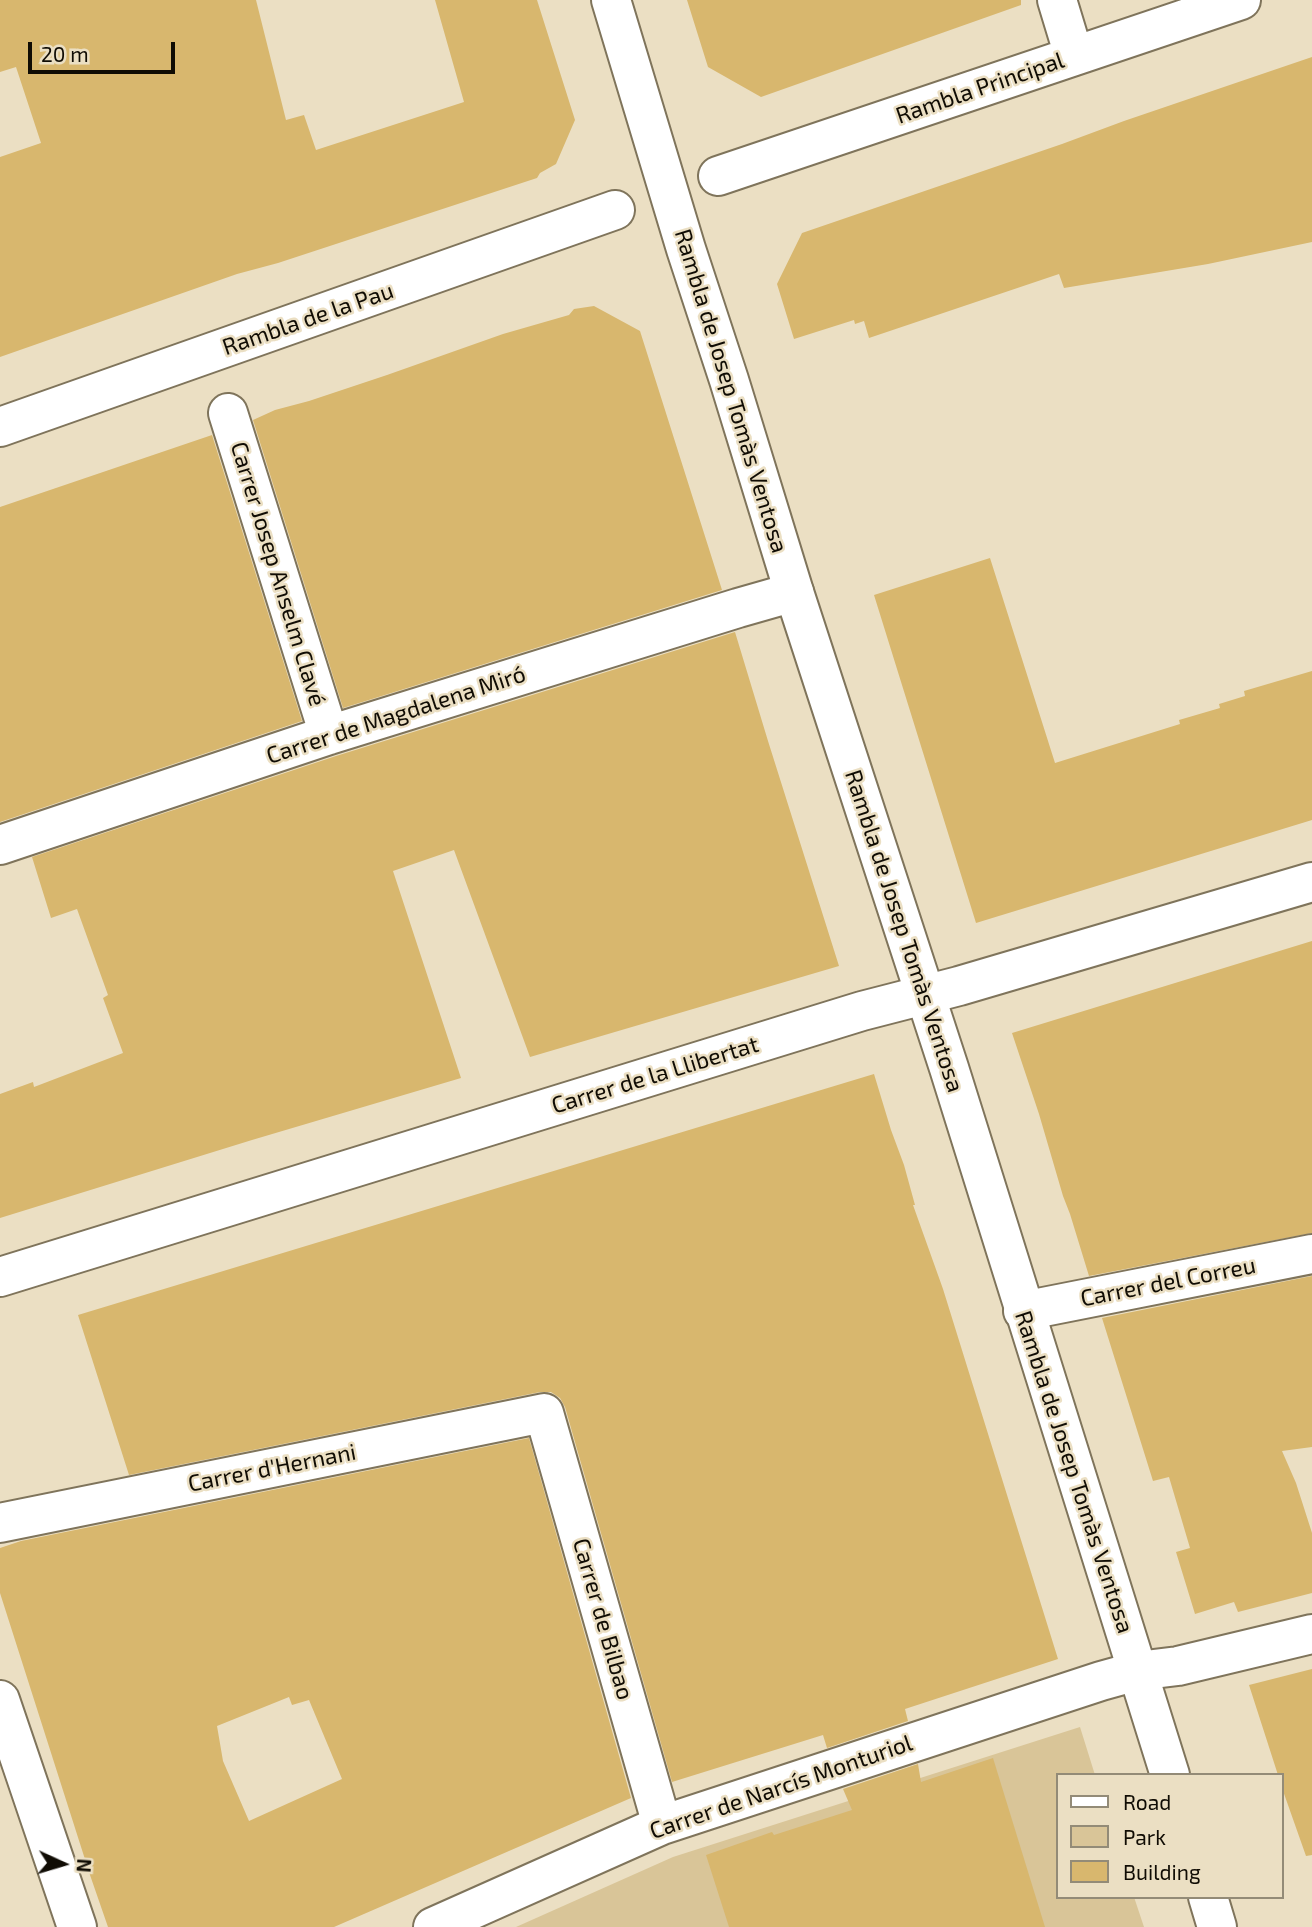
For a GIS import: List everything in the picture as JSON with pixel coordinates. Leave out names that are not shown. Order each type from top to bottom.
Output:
[{"type":"street","name":"Rambla de Josep Tomàs Ventosa","points":[[611,0],[794,592],[895,899],[1169,1773]]},
{"type":"street","points":[[1056,0],[1074,56]]},
{"type":"street","name":"Rambla Principal","points":[[718,176],[1241,0]]},
{"type":"street","name":"Rambla de la Pau","points":[[0,427],[615,210]]},
{"type":"street","name":"Carrer Josep Anselm Clavé","points":[[228,413],[329,735]]},
{"type":"street","name":"Carrer de Magdalena Miró","points":[[0,845],[329,735],[794,592]]},
{"type":"street","name":"Carrer de la Llibertat","points":[[0,1277],[862,1011],[987,978],[1312,882]]},
{"type":"street","name":"Carrer del Correu","points":[[1023,1311],[1312,1254]]},
{"type":"street","name":"Carrer d'Hernani","points":[[0,1523],[544,1413]]},
{"type":"street","name":"Carrer de Bilbao","points":[[544,1413],[662,1825]]},
{"type":"street","name":"Carrer de Narcís Monturiol","points":[[433,1927],[662,1825],[1137,1671],[1178,1666],[1312,1634]]},
{"type":"street","points":[[0,1700],[77,1927]]},
{"type":"street","points":[[1209,1899],[1217,1927]]},
{"type":"green space","points":[[1080,1727],[1094,1773],[1056,1773],[1056,1899],[1135,1899],[1144,1927],[516,1927],[673,1857]]},
{"type":"building","points":[[0,0],[256,0],[286,120],[304,115],[316,150],[464,102],[435,0],[537,0],[575,120],[556,164],[540,173],[537,178],[237,274],[0,357],[0,157],[41,143],[16,67],[0,72]]},
{"type":"building","points":[[687,0],[1021,0],[1021,5],[761,97],[708,67]]},
{"type":"building","points":[[1312,57],[1312,242],[1208,264],[1064,288],[1059,274],[869,338],[864,321],[855,324],[854,320],[794,339],[777,284],[802,233]]},
{"type":"building","points":[[594,306],[640,331],[722,590],[343,708],[253,420],[275,410],[387,375],[503,334],[569,315],[574,309]]},
{"type":"building","points":[[212,435],[302,721],[0,822],[0,507]]},
{"type":"building","points":[[990,558],[1055,763],[1180,724],[1179,720],[1220,708],[1219,704],[1245,696],[1244,691],[1312,671],[1312,820],[976,923],[874,595]]},
{"type":"building","points":[[735,632],[839,966],[530,1057],[454,850],[393,871],[461,1078],[0,1218],[0,1094],[33,1082],[34,1087],[123,1053],[103,998],[108,995],[77,909],[51,918],[32,857],[336,756]]},
{"type":"building","points":[[1312,941],[1312,1233],[1089,1276],[1012,1033]]},
{"type":"building","points":[[874,1074],[904,1165],[913,1205],[943,1289],[1058,1659],[905,1709],[908,1721],[827,1748],[823,1735],[672,1782],[565,1407],[560,1398],[551,1392],[540,1392],[129,1475],[78,1315]]},
{"type":"building","points":[[1312,1276],[1312,1447],[1282,1451],[1296,1483],[1312,1533],[1312,1593],[1238,1612],[1234,1602],[1195,1614],[1176,1552],[1190,1548],[1169,1477],[1153,1481],[1102,1318]]},
{"type":"building","points":[[529,1438],[631,1798],[334,1927],[108,1927],[0,1593],[0,1548],[21,1541]],"holes":[[[289,1697],[292,1705],[309,1700],[342,1779],[249,1821],[223,1761],[217,1726]]]},
{"type":"building","points":[[1312,1669],[1312,1855],[1306,1856],[1284,1794],[1284,1773],[1277,1773],[1249,1685]]},
{"type":"building","points":[[993,1758],[1045,1927],[729,1927],[706,1855],[772,1832],[774,1835],[852,1810],[843,1789],[918,1764],[921,1782]]}]
